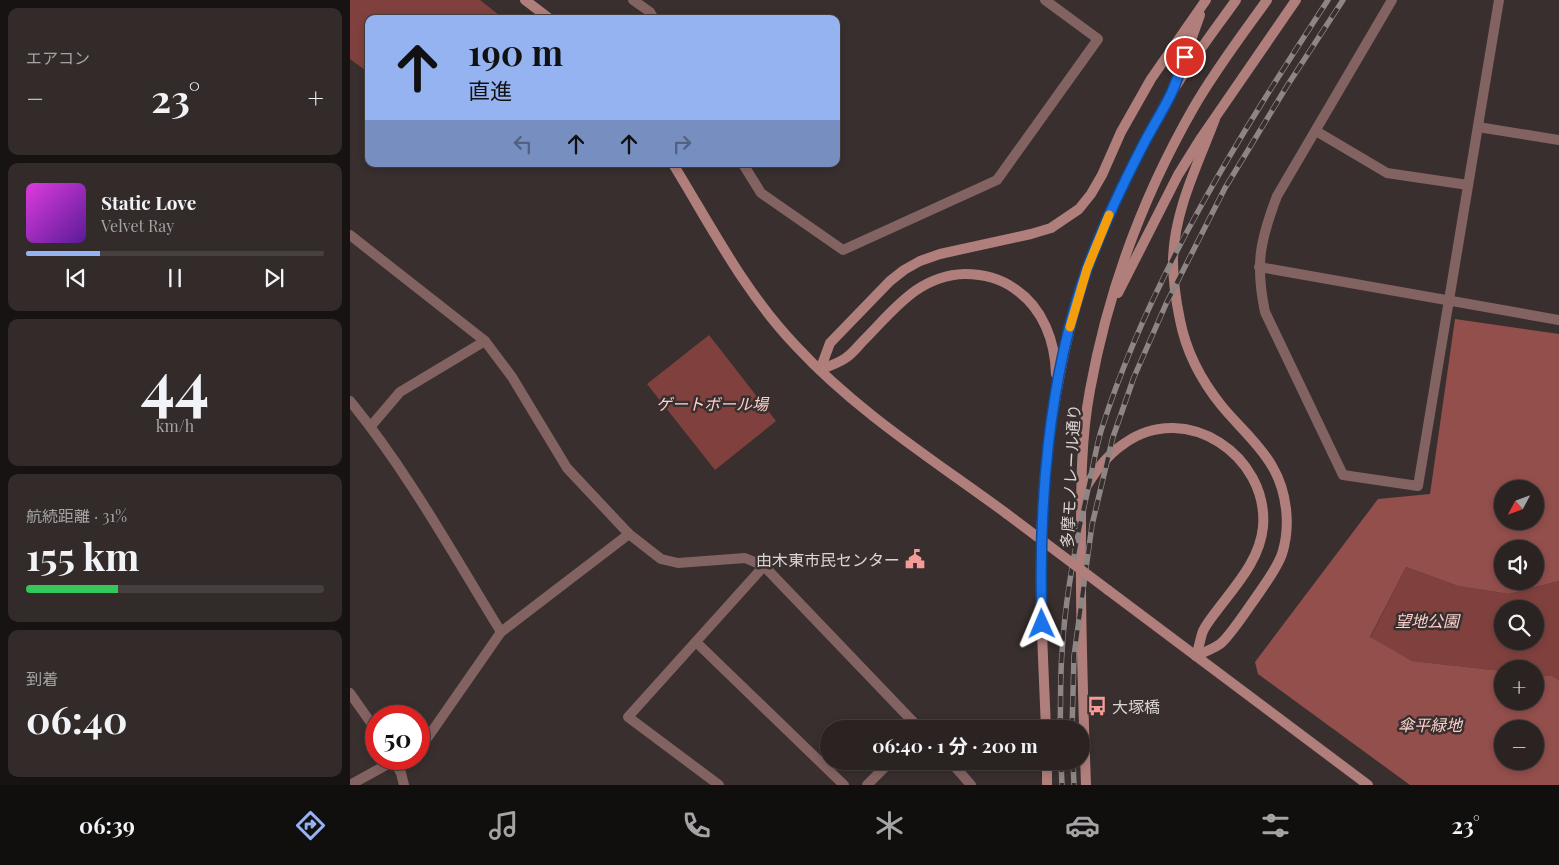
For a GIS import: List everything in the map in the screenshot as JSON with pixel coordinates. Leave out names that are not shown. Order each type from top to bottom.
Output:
[{"type":"main road","points":[[525,0],[545,15]]},
{"type":"main road","name":"多摩モノレール通り","points":[[1046,720],[1041,606],[1043,500],[1057,388],[1074,311],[1087,269],[1108,217],[1142,147],[1171,94],[1236,0]]},
{"type":"main road","name":"多摩モノレール通り","points":[[1086,785],[1080,609],[1083,439],[1090,391],[1105,322],[1116,282],[1140,218],[1166,159],[1194,106],[1267,0]]},
{"type":"main road","points":[[1105,322],[1178,175],[1201,138],[1296,0]]},
{"type":"main road","points":[[1171,94],[1206,1]]},
{"type":"main road","points":[[820,370],[830,343],[890,281],[904,270],[920,261],[940,254],[1051,228],[1079,209],[1091,194],[1102,175],[1121,132],[1151,79],[1206,1]]},
{"type":"main road","points":[[1196,656],[1222,644],[1268,580],[1282,554],[1286,529],[1286,507],[1272,466],[1260,448],[1221,405],[1209,388],[1191,356],[1180,321],[1176,298],[1173,259],[1179,222],[1190,181],[1215,119]]},
{"type":"main road","points":[[675,167],[751,292],[795,345],[820,370],[870,413],[1368,785]]},
{"type":"main road","points":[[820,370],[847,358],[915,290],[930,281],[950,274],[974,274],[992,277],[1008,284],[1023,294],[1035,308],[1049,331],[1053,347],[1057,388]]},
{"type":"main road","points":[[1081,496],[1109,456],[1125,442],[1161,428],[1180,428],[1197,431],[1214,439],[1230,450],[1242,462],[1253,478],[1262,511],[1263,527],[1259,545],[1250,566],[1203,630],[1196,656]]},
{"type":"main road","points":[[1047,770],[1047,785]]},
{"type":"street","points":[[633,0],[652,15]]},
{"type":"street","points":[[745,167],[761,193],[843,250],[997,180],[1098,39],[1045,0]]},
{"type":"street","points":[[1392,0],[1277,196],[1261,245],[1260,289],[1265,312],[1344,475],[1418,486],[1499,0]]},
{"type":"street","points":[[1478,126],[1559,140]]},
{"type":"street","points":[[1316,130],[1388,173],[1468,185]]},
{"type":"street","points":[[350,235],[484,341],[512,377],[567,468],[629,534],[661,559],[678,563],[745,558],[764,566],[911,720]]},
{"type":"street","points":[[1259,267],[1559,320]]},
{"type":"street","points":[[371,426],[400,392],[484,341]]},
{"type":"street","points":[[350,401],[371,426],[403,472],[501,632]]},
{"type":"street","points":[[430,734],[501,632],[629,534]]},
{"type":"street","points":[[719,785],[628,717],[764,566]]},
{"type":"street","points":[[696,642],[844,785]]},
{"type":"street","points":[[350,693],[365,714]]},
{"type":"street","points":[[350,785],[376,770]]},
{"type":"street","points":[[400,770],[404,785]]},
{"type":"street","points":[[866,785],[882,770]]},
{"type":"street","points":[[958,770],[971,785]]},
{"type":"green space","points":[[350,0],[480,0],[499,15],[365,15],[365,70],[350,59]]},
{"type":"green space","name":"傘平緑地","points":[[1455,319],[1559,334],[1559,581],[1544,585],[1544,540],[1494,540],[1494,590],[1524,590],[1509,594],[1458,586],[1406,567],[1370,637],[1412,661],[1494,670],[1494,710],[1544,710],[1544,676],[1552,676],[1559,680],[1559,785],[1410,785],[1258,674],[1255,662],[1378,499],[1430,494]]},
{"type":"green space","name":"ゲートボール場","points":[[709,335],[776,421],[715,470],[647,384]]},
{"type":"green space","name":"望地公園","points":[[1406,567],[1458,586],[1509,594],[1524,590],[1544,590],[1544,585],[1559,581],[1559,680],[1552,676],[1544,676],[1544,660],[1494,660],[1494,670],[1412,661],[1370,638]]},
{"type":"railway","points":[[1060,720],[1063,632],[1072,569],[1099,437],[1121,374],[1171,262],[1200,208],[1262,102],[1328,0]]},
{"type":"railway","points":[[1072,720],[1074,656],[1092,525],[1113,437],[1134,377],[1166,304],[1225,188],[1287,86],[1343,0]]},
{"type":"railway","points":[[1061,770],[1062,785]]},
{"type":"railway","points":[[1073,770],[1074,785]]},
{"type":"slow traffic","points":[[1070,327],[1087,269],[1109,215]]},
{"type":"place","name":"由木東市民センター","points":[[915,559]]},
{"type":"place","name":"大塚橋","points":[[1097,706]]},
{"type":"route","points":[[1042,624],[1043,500],[1048,448],[1057,388],[1074,311],[1087,269],[1108,217],[1142,147],[1171,94],[1185,57]]}]
